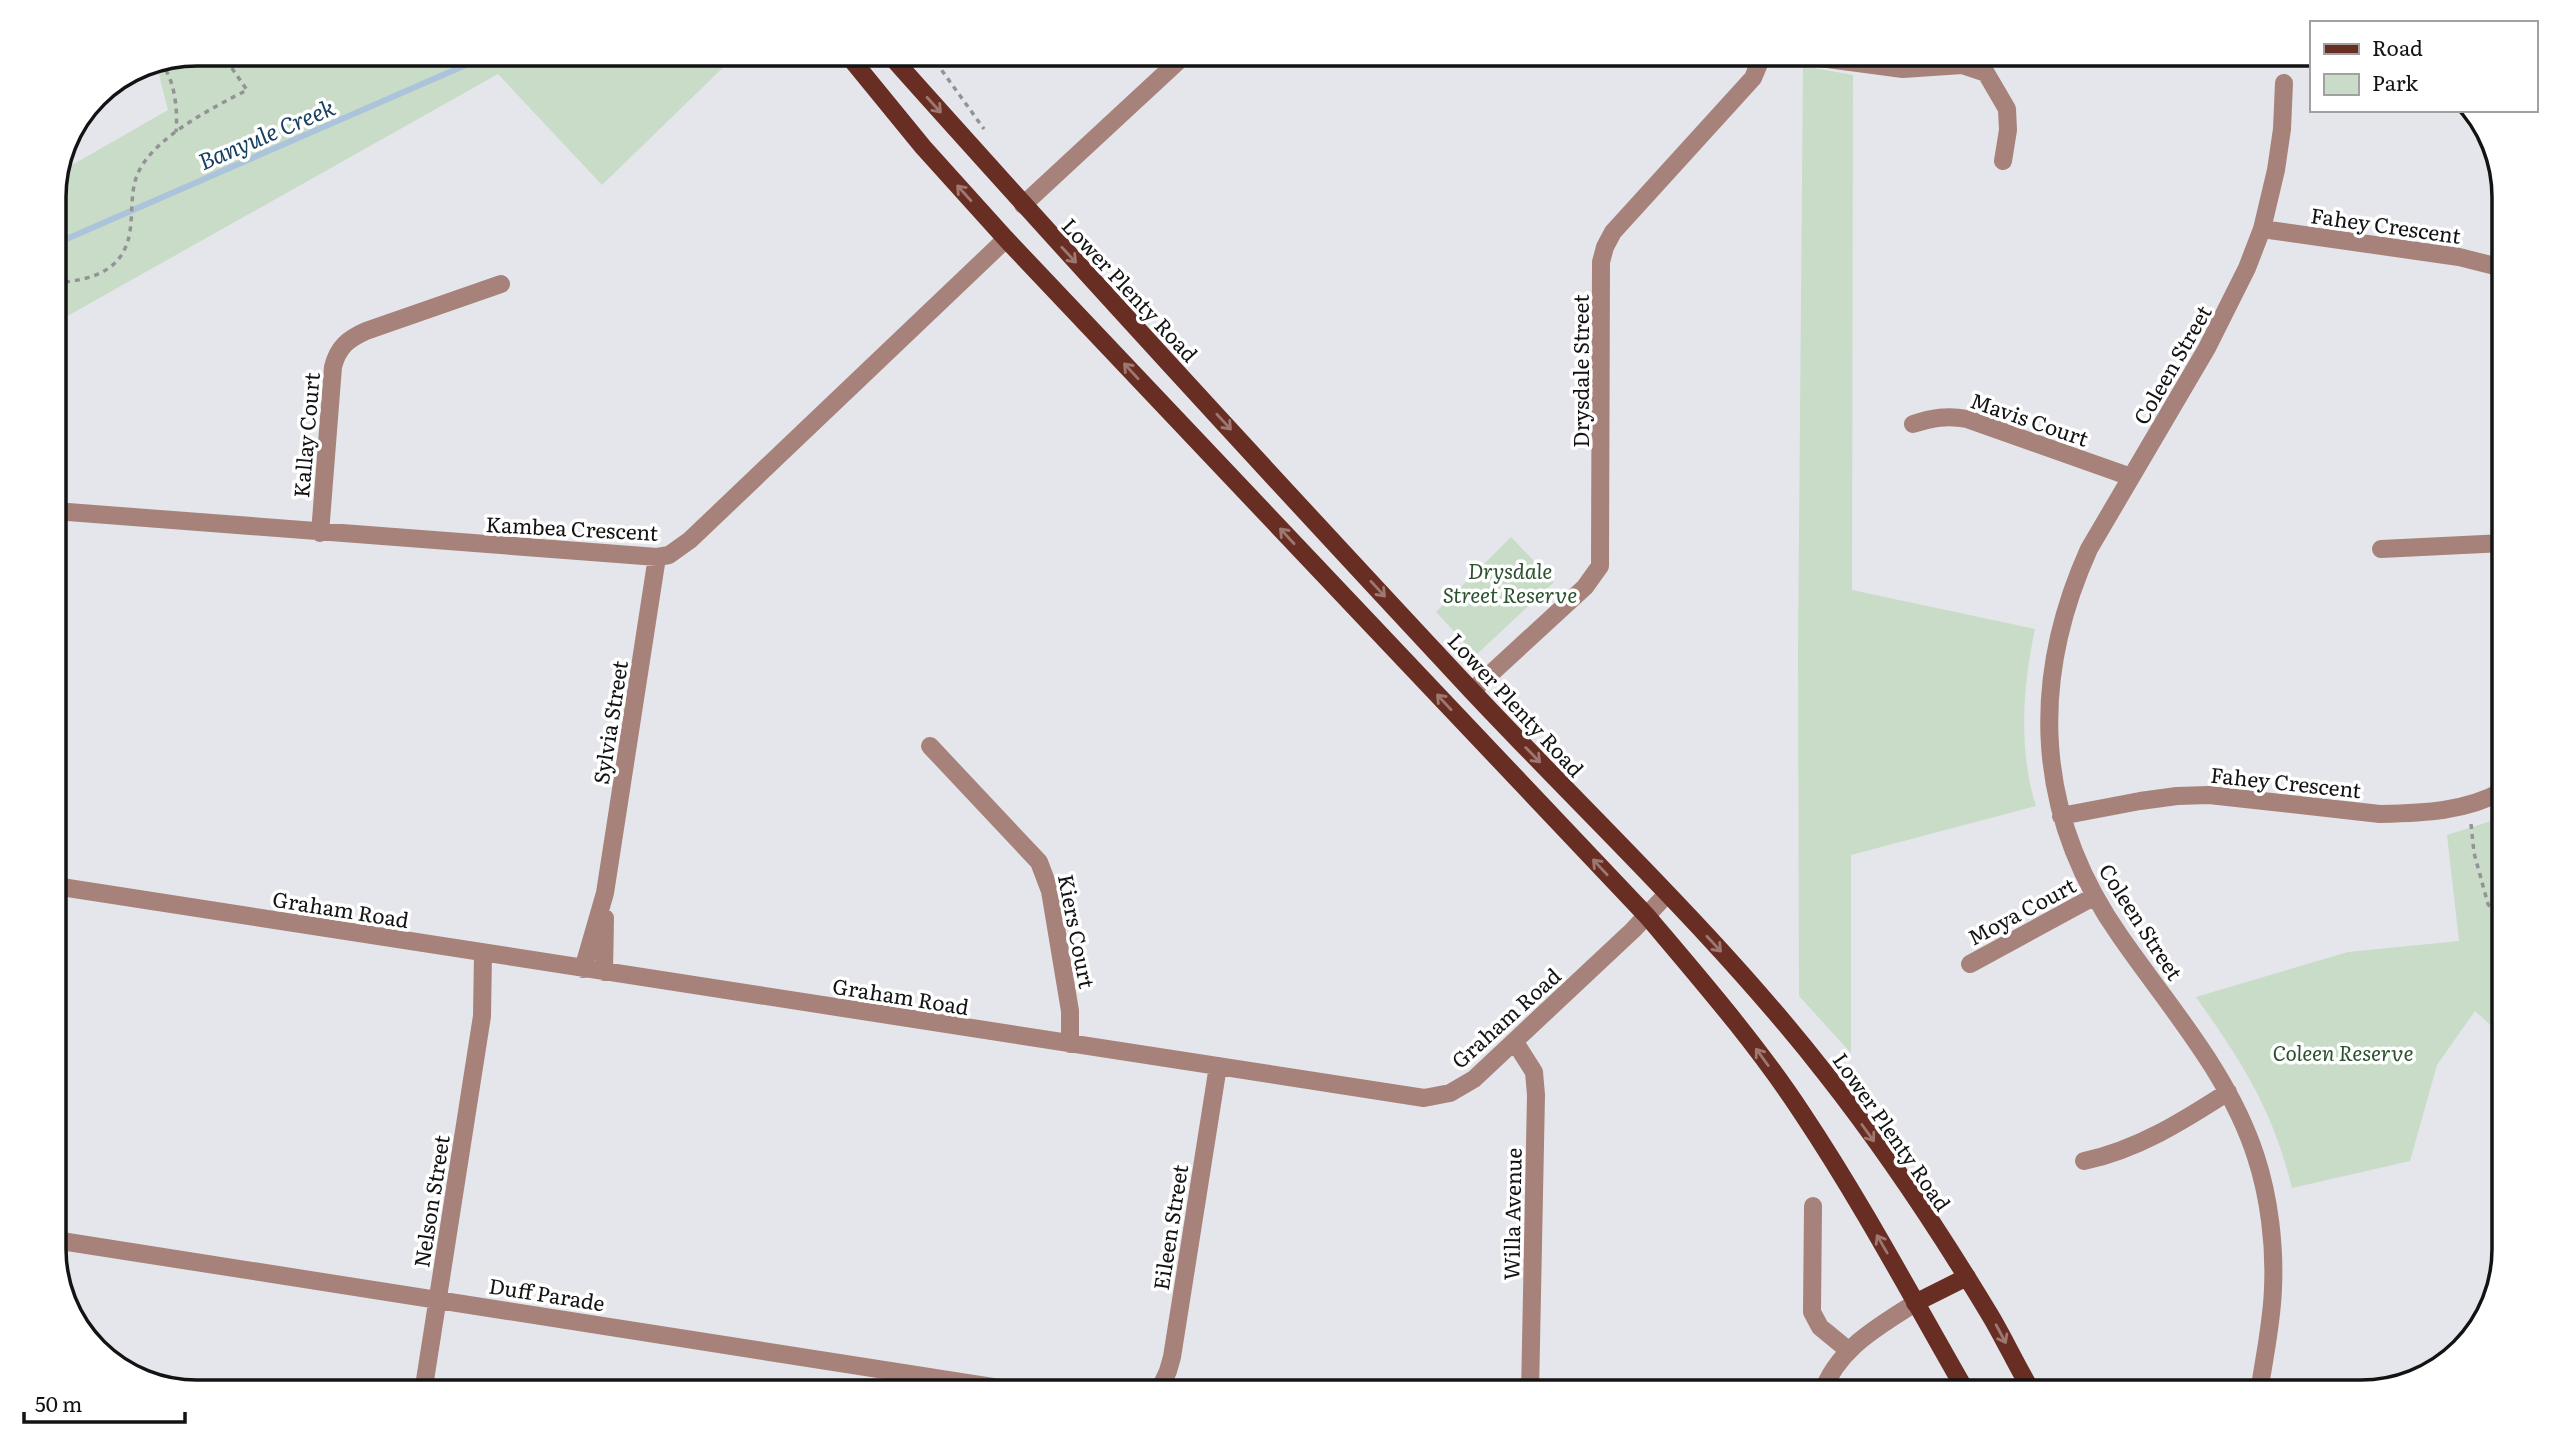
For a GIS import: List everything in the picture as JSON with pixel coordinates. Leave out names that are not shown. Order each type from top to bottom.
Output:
[{"type":"main road","points":[[857,67],[923,147],[1006,239],[1647,916],[1715,997],[1802,1113],[1856,1198],[1960,1380]]},
{"type":"main road","name":"Lower Plenty Road","points":[[900,67],[1023,205],[1472,691],[1667,894],[1783,1020],[1829,1077],[1898,1174],[1993,1319],[2026,1380]]},
{"type":"main road","points":[[1916,1303],[1966,1277]]},
{"type":"street","name":"Drysdale Street","points":[[1472,691],[1585,587],[1600,566],[1601,262],[1605,247],[1613,232],[1753,78],[1758,66]]},
{"type":"street","points":[[1882,66],[1903,69],[1944,66]]},
{"type":"street","points":[[1966,66],[1986,73],[2007,109],[2008,130],[2003,161]]},
{"type":"street","points":[[1023,205],[1172,67]]},
{"type":"street","name":"Coleen Street","points":[[2261,1380],[2273,1290],[2272,1248],[2264,1188],[2256,1158],[2242,1119],[2228,1092],[2118,934],[2077,861],[2061,816],[2048,718],[2055,645],[2075,580],[2089,549],[2227,311],[2262,229],[2276,170],[2282,129],[2284,83]]},
{"type":"street","name":"Fahey Crescent","points":[[2262,229],[2459,257],[2491,265]]},
{"type":"street","name":"Kambea Crescent","points":[[67,512],[657,558],[669,555],[690,540],[1006,239]]},
{"type":"street","name":"Kallay Court","points":[[320,533],[333,367],[339,350],[353,337],[366,331],[500,284]]},
{"type":"street","name":"Mavis Court","points":[[1913,424],[1951,416],[1968,419],[2131,477]]},
{"type":"street","points":[[2381,549],[2491,543]]},
{"type":"street","name":"Sylvia Street","points":[[583,969],[605,893],[657,558]]},
{"type":"street","name":"Kiers Court","points":[[930,746],[1039,862],[1052,905],[1070,1011],[1070,1044]]},
{"type":"street","name":"Fahey Crescent","points":[[2061,816],[2177,796],[2209,795],[2380,814],[2437,811],[2469,806],[2492,796]]},
{"type":"street","name":"Graham Road","points":[[67,888],[1424,1097],[1450,1093],[1463,1087],[1515,1042],[1667,894]]},
{"type":"street","name":"Sylvia Street","points":[[604,972],[605,893]]},
{"type":"street","name":"Moya Court","points":[[1970,964],[2095,896]]},
{"type":"street","name":"Nelson Street","points":[[425,1380],[491,954]]},
{"type":"street","name":"Willa Avenue","points":[[1515,1042],[1534,1072],[1536,1095],[1530,1380]]},
{"type":"street","name":"Eileen Street","points":[[1164,1380],[1172,1357],[1217,1066]]},
{"type":"street","points":[[2084,1161],[2126,1150],[2144,1142],[2228,1092]]},
{"type":"street","points":[[1813,1206],[1812,1312],[1819,1327],[1847,1350]]},
{"type":"street","name":"Duff Parade","points":[[67,1242],[949,1380]]},
{"type":"street","points":[[1828,1380],[1847,1350],[1916,1303]]},
{"type":"path","points":[[67,282],[99,274],[121,260],[130,233],[138,173],[155,148],[176,132],[247,90],[231,67]]},
{"type":"path","points":[[939,67],[986,132]]},
{"type":"path","points":[[166,70],[173,91],[176,132]]},
{"type":"path","points":[[2469,806],[2474,853],[2488,904],[2492,908]]},
{"type":"green space","points":[[1804,66],[1853,75],[1852,590],[2035,629],[2024,718],[2030,785],[2036,806],[1851,855],[1851,1053],[1799,996],[1798,651]]},
{"type":"green space","points":[[189,67],[724,67],[602,185],[498,74],[67,316],[67,189],[71,166],[168,110],[158,72]]},
{"type":"green space","name":"Drysdale Street Reserve","points":[[1511,537],[1554,582],[1476,655],[1436,612]]},
{"type":"green space","name":"Coleen Reserve","points":[[2492,821],[2492,1026],[2475,1011],[2437,1065],[2410,1161],[2292,1188],[2275,1134],[2254,1088],[2228,1043],[2196,997],[2348,952],[2459,941],[2447,835]]},
{"type":"waterway","name":"Banyule Creek","points":[[67,239],[461,67]]}]
